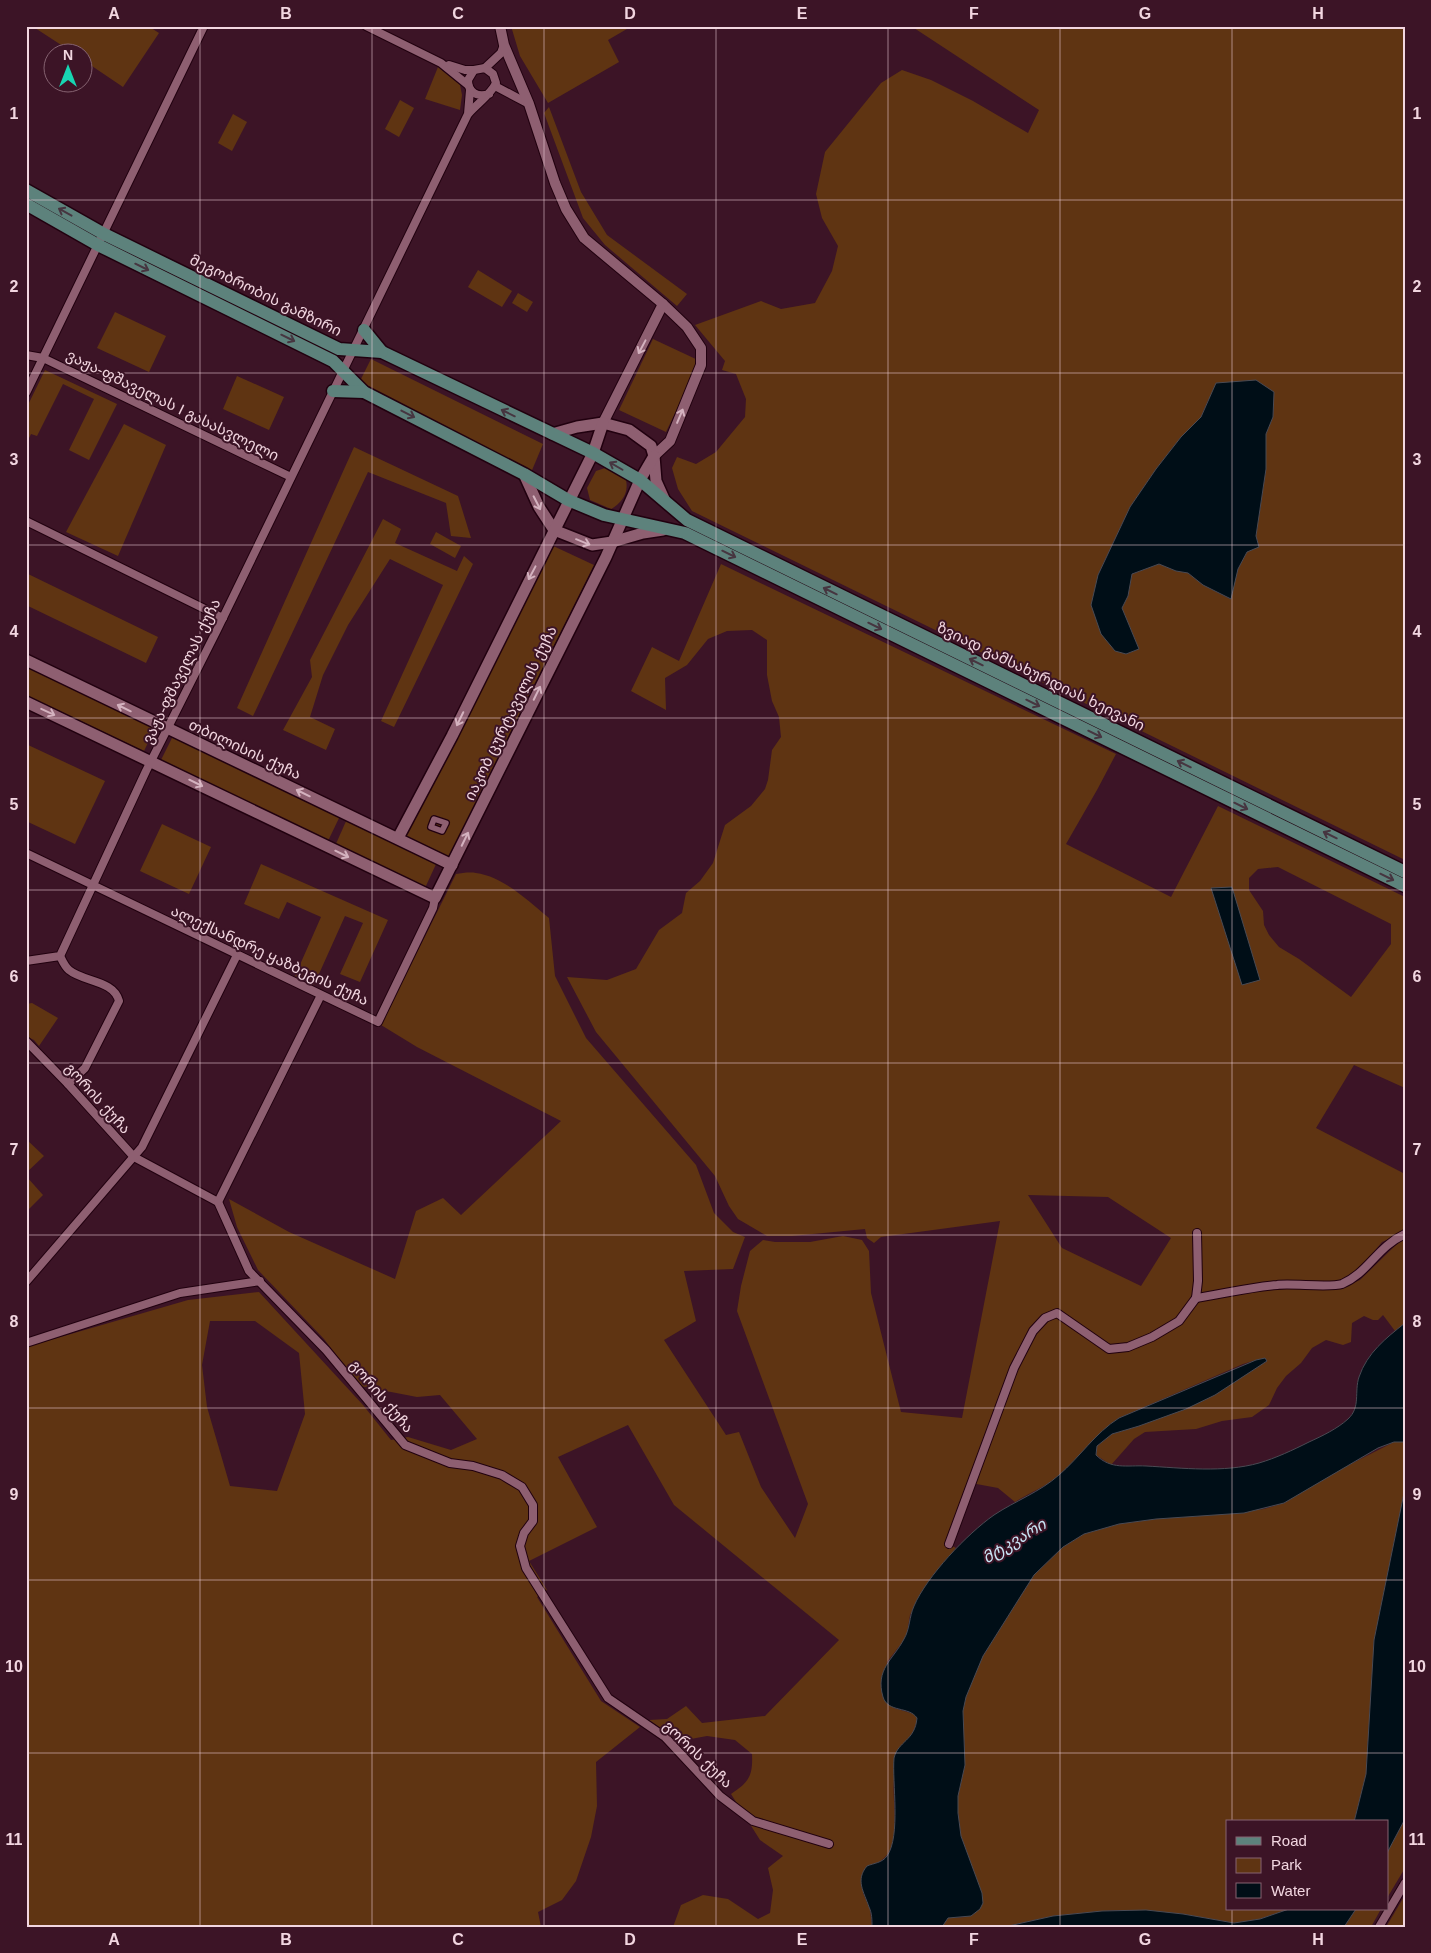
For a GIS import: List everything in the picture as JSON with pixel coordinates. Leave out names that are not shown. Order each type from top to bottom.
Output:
[{"type":"main road","name":"მეგობრობის გამზირი","points":[[26,190],[101,240],[333,360],[364,392],[524,474],[568,500]]},
{"type":"main road","name":"მეგობრობის გამზირი","points":[[26,204],[339,349],[382,352],[593,453]]},
{"type":"main road","points":[[364,330],[382,352]]},
{"type":"main road","points":[[333,391],[364,392]]},
{"type":"main road","points":[[398,838],[452,736],[593,453],[603,423]]},
{"type":"main road","points":[[552,434],[603,423],[623,428],[641,437],[651,446],[654,456],[656,480],[667,504]]},
{"type":"main road","name":"ზვიად გამსახურდიას ხეივანი","points":[[593,453],[640,480],[687,520],[1017,689]]},
{"type":"main road","name":"იაკობ ცურტაველის ქუჩა","points":[[435,898],[612,542],[640,480],[654,456]]},
{"type":"main road","points":[[524,474],[539,507],[554,530],[592,545],[612,542],[642,533],[670,529]]},
{"type":"main road","name":"ზვიად გამსახურდიას ხეივანი","points":[[568,500],[587,510],[685,533],[1405,872]]},
{"type":"main road","name":"თბილისის ქუჩა","points":[[26,660],[452,865]]},
{"type":"main road","points":[[26,702],[435,898]]},
{"type":"main road","name":"ზვიად გამსახურდიას ხეივანი","points":[[1054,707],[1405,886]]},
{"type":"street","points":[[26,392],[204,26]]},
{"type":"street","points":[[366,26],[441,63],[466,70],[485,68],[501,52],[504,45]]},
{"type":"street","points":[[500,26],[504,45],[529,104],[555,184],[566,208],[584,238],[688,327],[701,348],[702,365],[670,441],[654,456]]},
{"type":"street","points":[[441,63],[475,94],[481,96],[488,94]]},
{"type":"street","points":[[468,114],[495,86],[493,74],[485,68]]},
{"type":"street","points":[[468,114],[470,75],[474,70]]},
{"type":"street","points":[[495,86],[529,104]]},
{"type":"street","name":"ვაჟა-ფშაველას ქუჩა","points":[[60,956],[91,886],[468,114]]},
{"type":"street","points":[[603,423],[663,304]]},
{"type":"street","name":"ვაჟა-ფშაველას I გასასვლელი","points":[[26,355],[43,358],[291,477]]},
{"type":"street","points":[[26,521],[223,618]]},
{"type":"street","name":"ალექსანდრე ყაზბეგის ქუჩა","points":[[26,854],[378,1022],[433,908],[435,898]]},
{"type":"street","points":[[26,1282],[142,1148],[237,955]]},
{"type":"street","points":[[26,961],[60,956],[68,970],[110,988],[118,994],[119,1001],[85,1068],[68,1084]]},
{"type":"street","points":[[218,1202],[321,995]]},
{"type":"street","name":"გორის ქუჩა","points":[[26,1042],[68,1084],[134,1158],[218,1202],[249,1271],[326,1350],[405,1445],[450,1463],[473,1466],[502,1475],[522,1487],[533,1504],[533,1521],[524,1533],[520,1546],[526,1568],[608,1698],[666,1737],[720,1796],[753,1821],[829,1844]]},
{"type":"street","points":[[949,1544],[1014,1368],[1033,1331],[1045,1318],[1058,1313],[1109,1349],[1128,1347],[1152,1337],[1179,1321],[1196,1298],[1198,1281],[1197,1233]]},
{"type":"street","points":[[1196,1298],[1276,1285],[1340,1285],[1358,1276],[1378,1252],[1393,1239],[1405,1234]]},
{"type":"street","points":[[26,1343],[180,1293],[260,1281]]},
{"type":"street","points":[[1379,1927],[1405,1883]]},
{"type":"green space","points":[[32,26],[148,26],[159,33],[123,87],[92,66],[92,42],[57,42]]},
{"type":"green space","points":[[511,26],[632,26],[608,40],[619,62],[548,103],[520,56]]},
{"type":"green space","points":[[911,26],[1405,26],[1405,860],[692,511],[678,489],[672,468],[677,457],[696,464],[716,452],[745,417],[746,399],[736,374],[722,370],[725,361],[695,325],[761,301],[781,309],[815,303],[832,271],[838,246],[822,218],[816,194],[825,152],[881,83],[902,70],[931,80],[973,101],[1028,133],[1039,110]],"holes":[[[1256,380],[1274,392],[1273,417],[1266,433],[1266,469],[1256,536],[1259,546],[1247,552],[1238,569],[1230,599],[1203,585],[1188,573],[1176,571],[1159,564],[1132,574],[1128,596],[1122,608],[1139,649],[1126,654],[1098,575],[1130,507],[1181,437],[1201,417],[1208,400]]]},
{"type":"green space","points":[[438,67],[460,85],[462,95],[460,110],[425,99]]},
{"type":"green space","points":[[400,100],[414,108],[399,137],[385,129]]},
{"type":"green space","points":[[549,107],[581,192],[607,235],[687,294],[677,306],[605,245],[583,218],[544,113]]},
{"type":"green space","points":[[233,114],[247,122],[232,151],[218,143]]},
{"type":"green space","points":[[478,270],[512,291],[502,307],[468,287]]},
{"type":"green space","points":[[518,293],[533,302],[527,312],[512,303]]},
{"type":"green space","points":[[115,312],[166,336],[149,372],[97,348]]},
{"type":"green space","points":[[653,339],[700,361],[666,432],[619,410]]},
{"type":"green space","points":[[371,359],[543,444],[530,475],[358,385]]},
{"type":"green space","points":[[45,370],[117,404],[89,460],[69,450],[94,399],[63,384],[37,436],[31,434],[26,444],[26,409]]},
{"type":"green space","points":[[237,376],[284,397],[269,430],[223,409]]},
{"type":"green space","points":[[124,424],[166,445],[118,556],[66,532]]},
{"type":"green space","points":[[354,447],[458,496],[471,538],[451,536],[446,503],[368,472],[253,716],[237,708]]},
{"type":"green space","points":[[605,468],[625,477],[627,487],[622,499],[611,509],[590,500],[587,488],[596,471]]},
{"type":"green space","points":[[383,519],[401,529],[395,543],[457,571],[464,556],[473,564],[394,727],[381,721],[443,585],[390,559],[348,625],[323,675],[310,717],[335,729],[326,750],[283,730],[312,677],[310,660]]},
{"type":"green space","points":[[436,532],[461,546],[455,558],[430,544]]},
{"type":"green space","points":[[549,544],[594,565],[450,857],[406,836]]},
{"type":"green space","points":[[721,564],[1116,754],[1066,844],[1171,897],[1218,806],[1405,897],[1405,1088],[1354,1065],[1316,1128],[1405,1174],[1405,1232],[1382,1242],[1357,1272],[1338,1282],[1341,1287],[1360,1280],[1405,1238],[1405,1323],[1395,1331],[1383,1315],[1378,1320],[1364,1316],[1352,1323],[1351,1342],[1343,1345],[1326,1340],[1312,1348],[1301,1363],[1286,1376],[1277,1388],[1269,1405],[1252,1417],[1222,1421],[1196,1429],[1145,1432],[1134,1439],[1111,1465],[1096,1455],[1097,1446],[1112,1434],[1139,1426],[1215,1395],[1266,1362],[1266,1359],[1243,1364],[1119,1418],[1102,1431],[1058,1476],[1015,1502],[998,1488],[971,1483],[949,1544],[956,1548],[922,1592],[910,1615],[904,1640],[887,1662],[894,1708],[914,1714],[917,1718],[916,1726],[899,1763],[894,1779],[895,1816],[893,1841],[889,1852],[882,1860],[871,1865],[863,1893],[870,1909],[872,1927],[673,1927],[681,1905],[703,1895],[728,1899],[758,1919],[770,1913],[773,1890],[768,1868],[783,1856],[760,1840],[731,1794],[749,1778],[752,1768],[752,1754],[735,1740],[707,1736],[680,1741],[649,1720],[667,1719],[686,1706],[702,1723],[765,1716],[839,1640],[674,1505],[628,1425],[558,1457],[597,1527],[529,1561],[547,1590],[537,1597],[601,1701],[640,1727],[596,1762],[597,1806],[591,1837],[576,1881],[562,1900],[538,1912],[541,1927],[26,1927],[26,1347],[188,1300],[259,1292],[363,1405],[391,1440],[408,1437],[451,1450],[477,1439],[440,1395],[417,1397],[360,1386],[324,1339],[258,1270],[237,1227],[229,1199],[289,1232],[395,1279],[416,1211],[443,1198],[461,1215],[561,1121],[417,1047],[381,1025],[456,874],[476,873],[496,879],[515,890],[549,918],[555,976],[586,1038],[696,1165],[714,1213],[733,1232],[745,1237],[733,1269],[684,1271],[696,1321],[664,1340],[726,1435],[739,1432],[761,1487],[795,1538],[808,1504],[737,1311],[750,1251],[763,1240],[810,1242],[843,1236],[862,1240],[869,1251],[871,1293],[901,1412],[962,1418],[1000,1221],[881,1237],[874,1243],[867,1238],[865,1229],[792,1236],[767,1236],[738,1219],[729,1206],[715,1176],[596,1032],[567,977],[607,980],[636,969],[659,930],[682,913],[686,893],[700,881],[713,863],[725,825],[751,806],[765,789],[772,750],[781,737],[779,717],[772,701],[767,675],[767,640],[752,630],[727,631],[708,639],[687,665],[665,678],[666,710],[631,691],[652,647],[679,661]],"holes":[[[1278,867],[1391,924],[1391,944],[1351,997],[1299,959],[1279,947],[1269,935],[1264,925],[1263,911],[1249,890],[1249,878],[1258,869]],[[1028,1195],[1108,1197],[1171,1238],[1141,1286],[1062,1248]],[[210,1321],[255,1321],[299,1353],[305,1414],[277,1491],[230,1486],[207,1407],[202,1365]]]},
{"type":"green space","points":[[26,573],[158,637],[146,663],[26,605]]},
{"type":"green space","points":[[26,666],[155,728],[144,751],[26,695]]},
{"type":"green space","points":[[173,736],[340,816],[328,841],[161,760]]},
{"type":"green space","points":[[26,744],[105,781],[75,844],[26,821]]},
{"type":"green space","points":[[347,819],[437,862],[425,888],[335,846]]},
{"type":"green space","points":[[162,824],[211,847],[189,894],[140,871]]},
{"type":"green space","points":[[261,864],[388,920],[360,982],[340,974],[363,923],[345,916],[314,985],[295,976],[321,917],[287,902],[279,919],[244,904]]},
{"type":"green space","points":[[32,1003],[58,1018],[39,1046],[34,1040],[26,1036],[26,1004]]},
{"type":"green space","points":[[26,1139],[44,1156],[26,1173]]},
{"type":"green space","points":[[26,1176],[43,1195],[26,1212]]},
{"type":"green space","points":[[1394,1442],[1405,1442],[1405,1488],[1374,1640],[1366,1774],[1354,1820],[1226,1820],[1226,1910],[1286,1910],[1260,1919],[1234,1923],[1183,1914],[1128,1910],[1053,1916],[1004,1927],[942,1927],[948,1918],[966,1917],[977,1880],[961,1836],[958,1813],[958,1796],[965,1765],[963,1711],[966,1697],[983,1656],[1034,1575],[1063,1547],[1084,1534],[1119,1524],[1264,1509],[1284,1503],[1337,1471]]},
{"type":"green space","points":[[1405,1819],[1405,1868],[1388,1896],[1388,1851]]},
{"type":"green space","points":[[1405,1895],[1405,1927],[1386,1927]]},
{"type":"green space","points":[[1355,1910],[1380,1910],[1371,1927],[1344,1927]]},
{"type":"water","points":[[1256,380],[1274,392],[1273,417],[1266,434],[1266,469],[1256,536],[1259,547],[1247,552],[1238,569],[1231,599],[1203,585],[1188,573],[1176,571],[1159,564],[1132,574],[1128,596],[1122,608],[1139,649],[1126,654],[1115,651],[1101,634],[1091,605],[1098,575],[1130,507],[1181,437],[1201,417],[1216,383]]},
{"type":"water","points":[[1232,887],[1260,980],[1242,985],[1211,888]]},
{"type":"water","name":"მტკვარი","points":[[1405,1323],[1405,1442],[1394,1442],[1378,1448],[1284,1503],[1244,1513],[1156,1519],[1119,1524],[1084,1534],[1063,1547],[1034,1575],[983,1656],[966,1697],[963,1711],[965,1765],[958,1796],[958,1813],[961,1836],[982,1893],[983,1903],[980,1909],[971,1916],[948,1918],[942,1927],[872,1927],[871,1912],[861,1881],[863,1871],[867,1866],[885,1858],[891,1847],[895,1823],[894,1758],[896,1752],[913,1732],[917,1718],[913,1714],[894,1708],[886,1702],[883,1697],[881,1679],[886,1665],[906,1635],[912,1610],[920,1594],[949,1556],[983,1523],[1052,1481],[1102,1431],[1119,1418],[1256,1360],[1265,1358],[1267,1361],[1215,1395],[1186,1409],[1112,1434],[1097,1446],[1096,1455],[1107,1463],[1120,1466],[1203,1469],[1232,1468],[1272,1459],[1324,1435],[1344,1423],[1352,1414],[1356,1404],[1362,1368],[1384,1340]]},
{"type":"water","points":[[1405,1488],[1405,1819],[1388,1851],[1388,1820],[1354,1820],[1366,1774],[1374,1640]]},
{"type":"water","points":[[1146,1910],[1234,1923],[1260,1919],[1286,1910],[1355,1910],[1344,1927],[1004,1927],[1053,1916],[1102,1911]]}]
